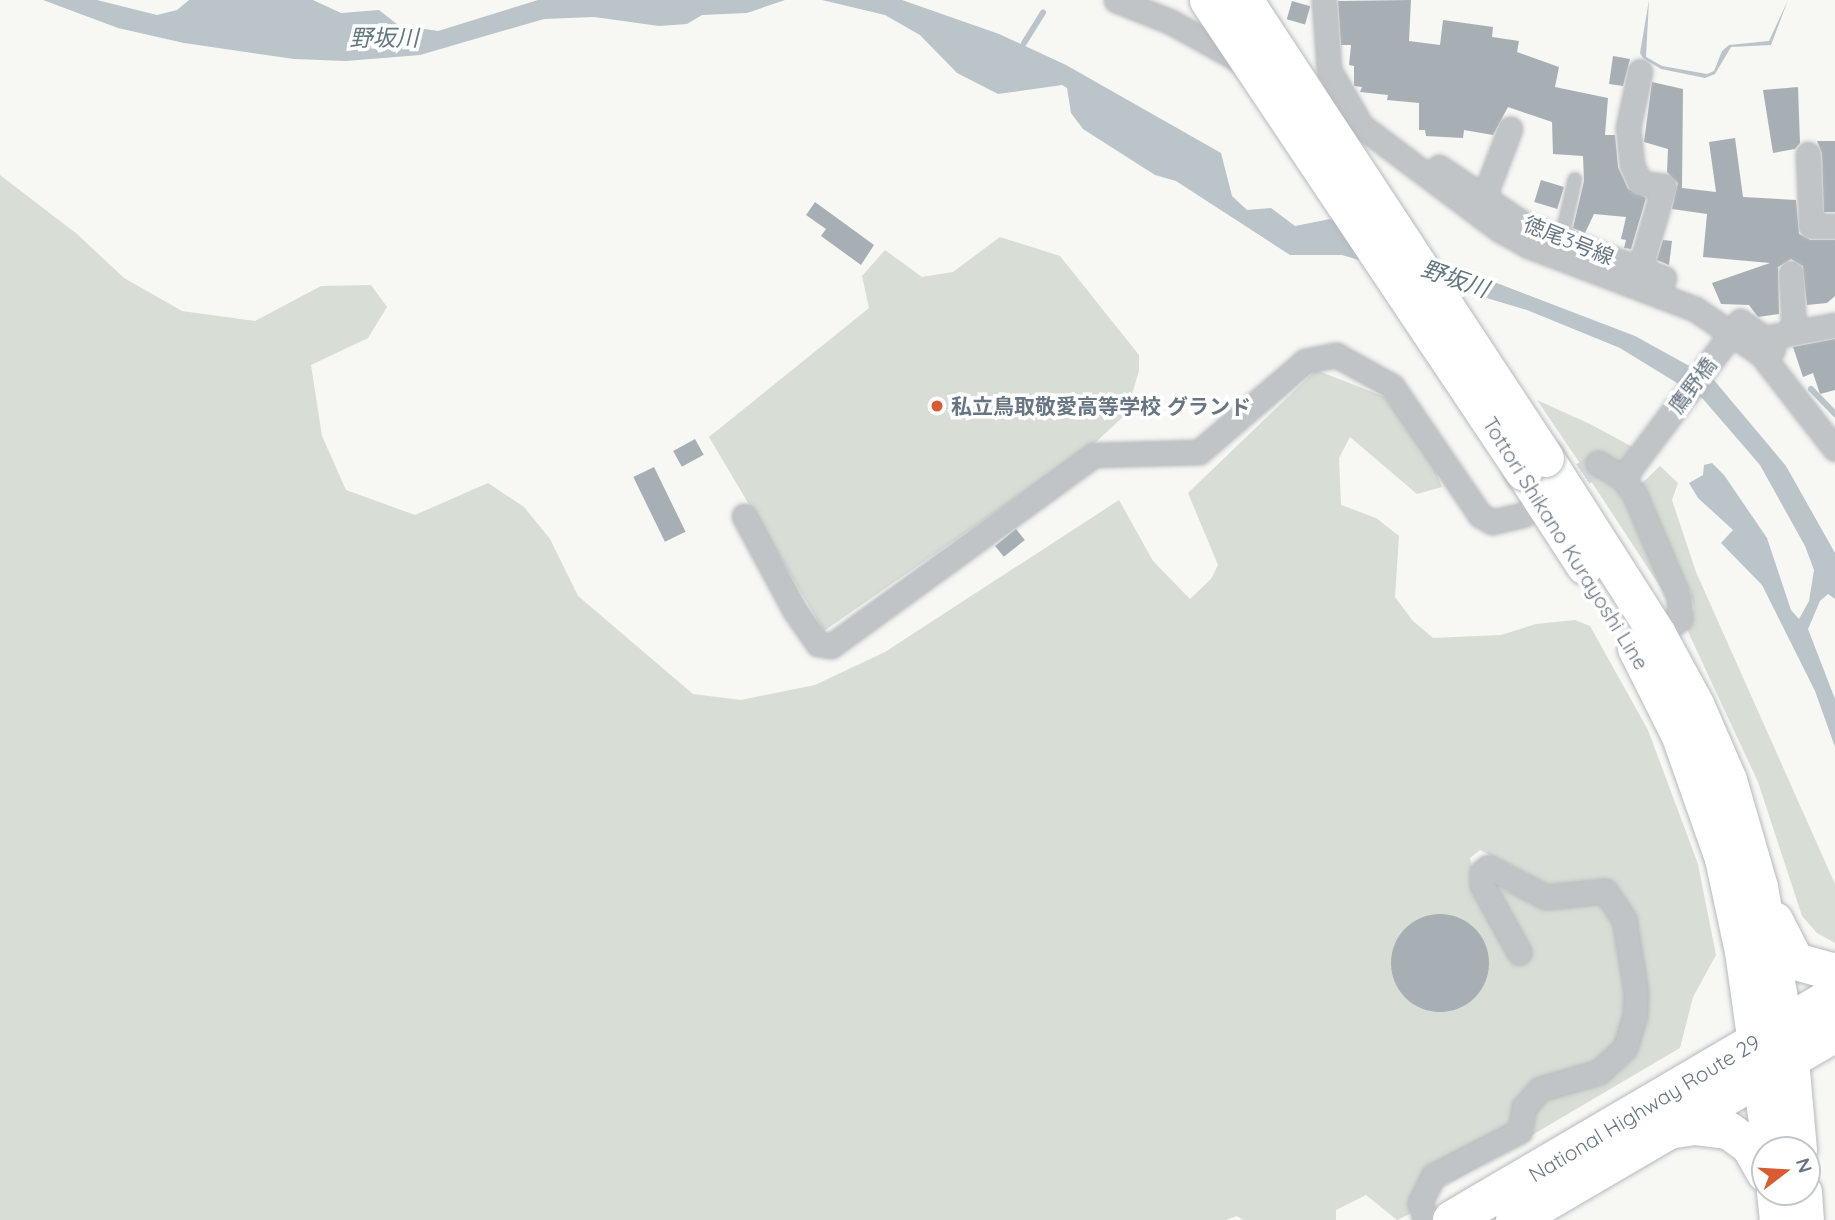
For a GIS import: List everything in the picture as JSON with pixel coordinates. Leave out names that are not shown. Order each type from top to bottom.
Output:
[{"type":"highway","name":"National Highway Route 29","points":[[1515,1220],[1668,1130],[1773,1050],[1835,995]]},
{"type":"highway","name":"National Highway Route 29","points":[[1452,1220],[1773,1050],[1835,1033]]},
{"type":"main road","name":"Tottori Shikano Kurayoshi Line","points":[[1208,0],[1534,465],[1657,634],[1718,755],[1759,887],[1773,1050],[1771,1136]]},
{"type":"main road","name":"Tottori Shikano Kurayoshi Line","points":[[1244,0],[1534,465],[1680,736],[1729,881],[1794,1136]]},
{"type":"main road","points":[[1759,887],[1795,961],[1835,972]]},
{"type":"main road","points":[[1668,1130],[1694,1126],[1728,1130],[1751,1148]]},
{"type":"street","points":[[1116,0],[1187,31],[1356,122],[1500,230],[1529,246],[1695,309],[1761,354],[1835,449]]},
{"type":"street","points":[[1172,0],[1187,31]]},
{"type":"street","points":[[1324,0],[1329,70],[1356,122]]},
{"type":"street","points":[[1640,71],[1628,128],[1632,165],[1640,183],[1664,186],[1640,268]]},
{"type":"street","name":"徳尾3号線","points":[[1356,122],[1377,125],[1525,225],[1562,237],[1699,293],[1764,338],[1835,326]]},
{"type":"street","points":[[1483,197],[1510,130]]},
{"type":"street","points":[[1808,153],[1811,226],[1835,226]]},
{"type":"street","points":[[1791,273],[1794,332]]},
{"type":"street","points":[[1761,354],[1835,326]]},
{"type":"street","name":"鷹野橋","points":[[1623,478],[1732,333]]},
{"type":"street","points":[[744,516],[795,611],[818,645],[831,646],[1094,455],[1199,452],[1305,361],[1336,355],[1392,386],[1479,515],[1492,522],[1523,515]]},
{"type":"street","points":[[1598,463],[1623,478],[1634,493],[1679,598],[1680,619],[1657,634]]},
{"type":"street","points":[[1425,1220],[1420,1203],[1433,1176],[1520,1131],[1524,1107],[1540,1089],[1599,1072],[1626,1048],[1635,1016],[1636,992],[1624,919],[1605,891],[1546,897],[1488,867],[1482,872],[1482,885],[1519,952]]},
{"type":"lane","points":[[1562,237],[1574,179]]},
{"type":"shaded area","points":[[0,175],[77,234],[124,278],[182,311],[255,321],[321,286],[371,285],[387,307],[368,338],[311,365],[322,436],[346,490],[415,515],[488,483],[524,507],[550,539],[578,596],[693,694],[741,700],[815,685],[885,652],[1119,500],[1153,561],[1190,599],[1211,579],[1218,565],[1188,493],[1316,370],[1385,397],[1433,464],[1442,487],[1417,494],[1350,437],[1339,458],[1341,505],[1376,518],[1399,536],[1395,597],[1412,620],[1433,638],[1501,635],[1536,624],[1575,620],[1590,626],[1648,730],[1698,864],[1716,955],[1693,997],[1680,1048],[1430,1195],[1532,1130],[1532,1105],[1539,1096],[1590,1084],[1621,1063],[1638,1041],[1644,1013],[1630,911],[1617,889],[1601,880],[1550,886],[1480,850],[1470,858],[1478,894],[1482,894],[1518,957],[1524,953],[1487,884],[1544,906],[1563,908],[1592,900],[1612,907],[1628,1013],[1623,1034],[1601,1062],[1528,1087],[1505,1130],[1425,1167],[1412,1213],[1397,1220],[1366,1195],[1336,1210],[1336,1220],[1243,1220],[1237,1216],[1226,1220],[0,1220]]},
{"type":"shaded area","name":"私立鳥取敬愛高等学校 グランド","points":[[1000,237],[1060,256],[1139,355],[1139,371],[1126,414],[1096,442],[824,631],[709,437],[869,308],[862,276],[885,250],[922,277],[953,272]]},
{"type":"shaded area","points":[[1537,400],[1640,451],[1624,471],[1595,453],[1581,465]]},
{"type":"shaded area","points":[[1660,466],[1678,483],[1672,500],[1696,572],[1835,884],[1835,943],[1817,933],[1802,916],[1758,782],[1687,628],[1694,608],[1691,592],[1678,577],[1638,487]]},
{"type":"shaded area","points":[[1594,474],[1628,496],[1667,597],[1589,478]]},
{"type":"water","name":"野坂川","points":[[43,0],[97,0],[157,15],[177,10],[189,0],[313,0],[341,13],[379,10],[398,25],[438,31],[538,0],[785,0],[747,13],[702,15],[687,24],[659,26],[594,17],[544,19],[420,55],[346,61],[294,59],[184,43],[118,28]]},
{"type":"water","name":"野坂川","points":[[822,0],[902,0],[999,34],[1066,65],[1221,153],[1232,196],[1247,210],[1271,208],[1295,226],[1330,219],[1635,336],[1713,379],[1786,466],[1835,553],[1835,599],[1828,594],[1820,601],[1808,629],[1835,699],[1835,747],[1815,691],[1762,585],[1721,543],[1733,530],[1698,498],[1689,483],[1703,475],[1704,465],[1712,463],[1724,475],[1767,538],[1791,610],[1799,619],[1809,601],[1814,570],[1805,546],[1760,465],[1703,399],[1620,348],[1527,310],[1342,255],[1290,255],[1176,181],[1155,175],[1083,129],[1071,113],[1067,88],[1062,85],[998,94],[957,73],[920,35],[885,15]]},
{"type":"water","points":[[1649,0],[1646,57],[1662,66],[1707,74],[1714,71],[1722,51],[1729,45],[1769,41],[1788,0],[1771,45],[1731,47],[1715,74],[1705,78],[1661,69],[1643,58],[1640,53]]},
{"type":"building","points":[[1411,0],[1409,41],[1440,45],[1443,20],[1493,27],[1492,37],[1519,41],[1517,52],[1559,67],[1555,87],[1608,98],[1605,135],[1615,135],[1618,167],[1628,189],[1646,198],[1631,249],[1624,248],[1626,240],[1621,239],[1626,217],[1594,214],[1585,233],[1573,228],[1584,181],[1583,156],[1553,154],[1552,122],[1508,107],[1493,135],[1464,130],[1463,138],[1426,136],[1425,130],[1419,130],[1419,103],[1387,100],[1388,95],[1360,92],[1362,87],[1354,86],[1354,66],[1349,65],[1351,45],[1341,45],[1338,1]]},
{"type":"building","points":[[1292,1],[1310,6],[1305,25],[1287,19]]},
{"type":"building","points":[[1613,56],[1630,59],[1623,86],[1609,84]]},
{"type":"building","points":[[1652,82],[1683,89],[1682,188],[1716,192],[1709,142],[1735,138],[1743,197],[1796,200],[1799,234],[1810,240],[1835,240],[1835,296],[1827,303],[1807,305],[1803,266],[1791,259],[1778,267],[1779,314],[1758,317],[1749,305],[1721,304],[1712,283],[1770,263],[1703,257],[1707,214],[1672,209],[1678,183],[1667,172],[1668,149],[1644,142]]},
{"type":"building","points":[[1798,87],[1800,143],[1795,149],[1773,153],[1763,90]]},
{"type":"building","points":[[1817,141],[1835,141],[1835,212],[1824,212],[1822,153]]},
{"type":"building","points":[[1541,180],[1564,187],[1557,209],[1534,202]]},
{"type":"building","points":[[815,202],[874,245],[861,265],[821,236],[826,229],[806,215]]},
{"type":"building","points":[[1663,240],[1672,241],[1669,265],[1657,260]]},
{"type":"building","points":[[1835,339],[1835,390],[1820,394],[1813,373],[1803,377],[1793,347]]},
{"type":"building","points":[[695,439],[704,455],[682,467],[673,451]]},
{"type":"building","points":[[654,467],[686,532],[665,542],[633,477]]},
{"type":"building","points":[[1016,529],[1025,540],[1004,557],[995,546]]},
{"type":"building","points":[[1440,914],[1459,918],[1475,928],[1485,944],[1489,963],[1485,982],[1475,998],[1459,1008],[1440,1012],[1421,1008],[1405,998],[1395,982],[1391,963],[1395,944],[1405,928],[1421,918]]},
{"type":"waterway","points":[[1024,43],[1043,12]]},
{"type":"waterway","points":[[1811,389],[1835,414]]},
{"type":"tunnel","points":[[1555,493],[1598,463]]},
{"type":"place","name":"私立鳥取敬愛高等学校 グランド","points":[[937,406]]}]
